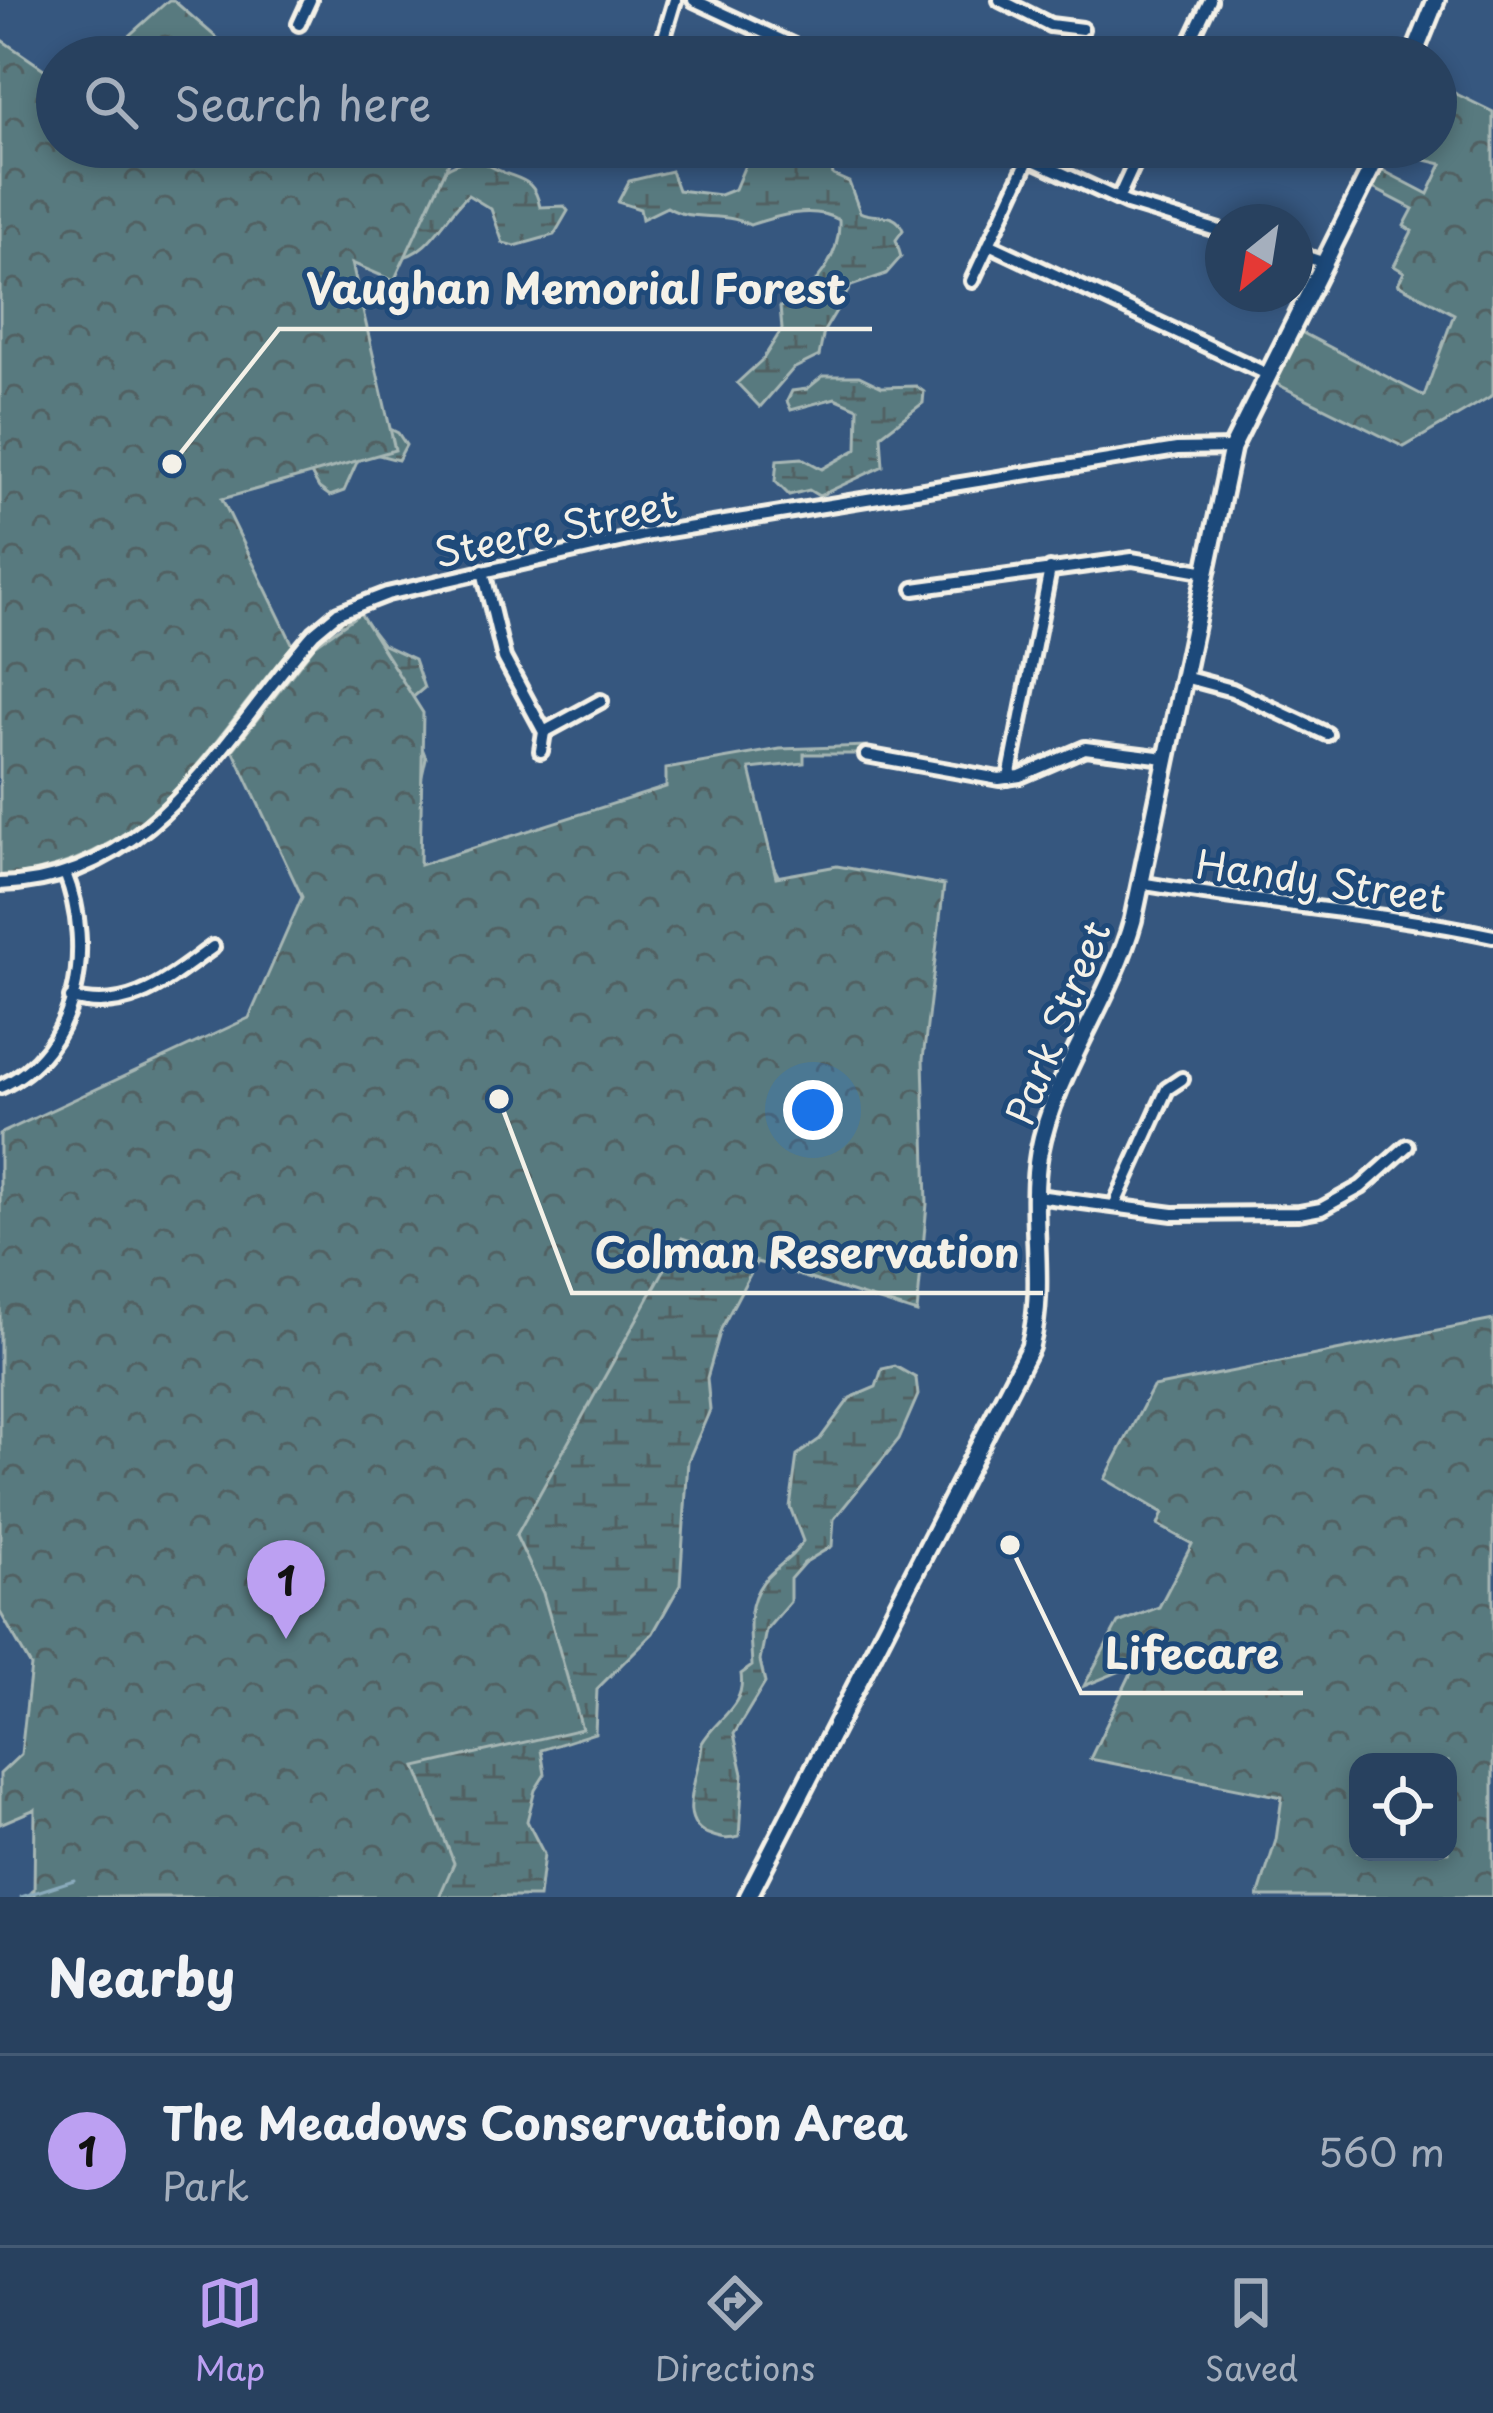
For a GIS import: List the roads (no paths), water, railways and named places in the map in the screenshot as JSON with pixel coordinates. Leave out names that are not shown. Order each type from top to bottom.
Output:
[{"type":"main road","points":[[1421,36],[1436,0]]},
{"type":"main road","name":"Park Street","points":[[748,1897],[1019,1376],[1040,1294],[1037,1196],[1046,1126],[1114,980],[1140,883],[1232,448],[1372,168]]},
{"type":"street","points":[[298,24],[310,0]]},
{"type":"street","points":[[664,36],[674,0]]},
{"type":"street","points":[[694,0],[712,4],[767,36]]},
{"type":"street","points":[[1000,0],[1050,25],[1082,29]]},
{"type":"street","points":[[1194,36],[1210,0]]},
{"type":"street","points":[[972,281],[1023,168]]},
{"type":"street","points":[[1050,168],[1118,199],[1205,226]]},
{"type":"street","points":[[1118,199],[1132,168]]},
{"type":"street","points":[[988,244],[1267,374]]},
{"type":"street","points":[[1313,259],[1325,263]]},
{"type":"street","name":"Steere Street","points":[[0,884],[65,873],[167,815],[294,656],[338,613],[387,594],[749,517],[1177,449],[1232,448]]},
{"type":"street","points":[[914,589],[1132,559],[1207,572]]},
{"type":"street","points":[[1009,778],[1049,569]]},
{"type":"street","points":[[483,571],[504,658],[544,732],[541,751]]},
{"type":"street","points":[[1184,677],[1232,690],[1328,734]]},
{"type":"street","points":[[544,732],[601,700]]},
{"type":"street","points":[[866,755],[1009,778],[1085,748],[1165,758]]},
{"type":"street","points":[[0,1087],[39,1064],[52,1049],[71,998],[81,944],[65,873]]},
{"type":"street","name":"Handy Street","points":[[1140,883],[1295,907],[1402,916],[1493,936]]},
{"type":"street","points":[[71,998],[115,1004],[134,1000],[213,947]]},
{"type":"street","points":[[1115,1204],[1167,1089],[1182,1079]]},
{"type":"street","points":[[1037,1196],[1173,1214],[1276,1216],[1316,1210],[1361,1187],[1408,1146]]},
{"type":"waterway","points":[[21,1897],[74,1880]]},
{"type":"place","name":"Vaughan Memorial Forest","points":[[172,464]]},
{"type":"place","name":"Colman Reservation","points":[[499,1099]]},
{"type":"place","name":"Lifecare","points":[[1010,1545]]},
{"type":"place","name":"The Meadows Conservation Area","points":[[286,1639]]}]
